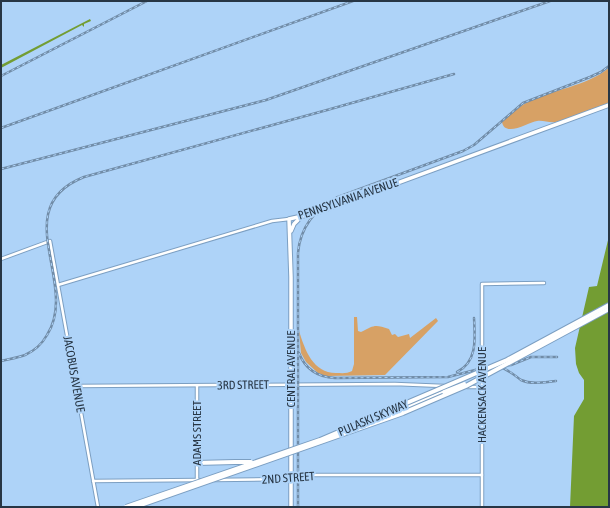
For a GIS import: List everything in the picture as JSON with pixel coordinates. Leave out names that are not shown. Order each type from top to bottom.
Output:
[{"type":"highway","name":"PULASKI SKYWAY","points":[[126,507],[334,434],[507,360],[609,305]]},
{"type":"highway","name":"PULASKI SKYWAY","points":[[135,507],[393,418],[453,392],[609,308]]},
{"type":"highway","points":[[444,392],[472,378],[487,368]]},
{"type":"highway","points":[[196,463],[256,462],[270,459],[364,425],[494,371]]},
{"type":"main road","name":"PENNSYLVANIA AVENUE","points":[[289,219],[316,213],[609,105]]},
{"type":"main road","points":[[290,232],[296,222],[304,216]]},
{"type":"main road","name":"CENTRAL AVENUE","points":[[289,219],[291,507]]},
{"type":"street","name":"PENNSYLVANIA AVENUE","points":[[58,285],[272,221],[289,219]]},
{"type":"street","name":"JACOBUS AVENUE","points":[[1,259],[50,241],[98,507]]},
{"type":"street","name":"HACKENSACK AVENUE","points":[[482,507],[482,284],[544,283]]},
{"type":"street","name":"3RD STREET","points":[[76,386],[395,384],[482,387]]},
{"type":"street","name":"ADAMS STREET","points":[[196,386],[197,480]]},
{"type":"street","name":"2ND STREET","points":[[94,481],[285,479],[298,475],[482,475]]},
{"type":"shaded area","points":[[90,19],[91,21],[84,24],[84,27],[82,25],[1,68],[1,65]]},
{"type":"shaded area","points":[[609,68],[609,103],[556,122],[537,121],[518,128],[508,129],[504,127],[502,122],[519,107],[526,103],[547,94],[590,80]]},
{"type":"shaded area","points":[[609,236],[609,507],[570,507],[574,416],[584,399],[584,380],[579,373],[576,364],[575,348],[589,287],[597,286]]},
{"type":"shaded area","points":[[354,317],[357,317],[358,331],[361,332],[372,327],[381,326],[389,329],[392,335],[395,334],[398,337],[409,334],[410,338],[436,318],[438,321],[385,375],[326,376],[318,373],[306,362],[301,353],[299,331],[307,353],[316,365],[328,372],[348,373],[352,371],[354,364]]},
{"type":"railway","points":[[1,76],[147,1]]},
{"type":"railway","points":[[1,128],[353,1]]},
{"type":"railway","points":[[1,169],[266,100],[550,1]]},
{"type":"railway","points":[[298,507],[298,253],[299,244],[305,227],[322,207],[338,197],[463,151],[474,145],[523,103],[590,77],[609,66]]},
{"type":"railway","points":[[1,361],[25,355],[38,347],[47,335],[55,315],[56,293],[47,227],[50,208],[61,191],[84,177],[454,74]]},
{"type":"railway","points":[[457,372],[464,368],[472,356],[475,341],[474,318]]},
{"type":"railway","points":[[299,353],[305,364],[313,371],[323,376],[335,378],[448,377],[483,368],[511,365],[531,357],[557,357]]},
{"type":"railway","points":[[499,367],[525,382],[538,383],[556,381]]}]
